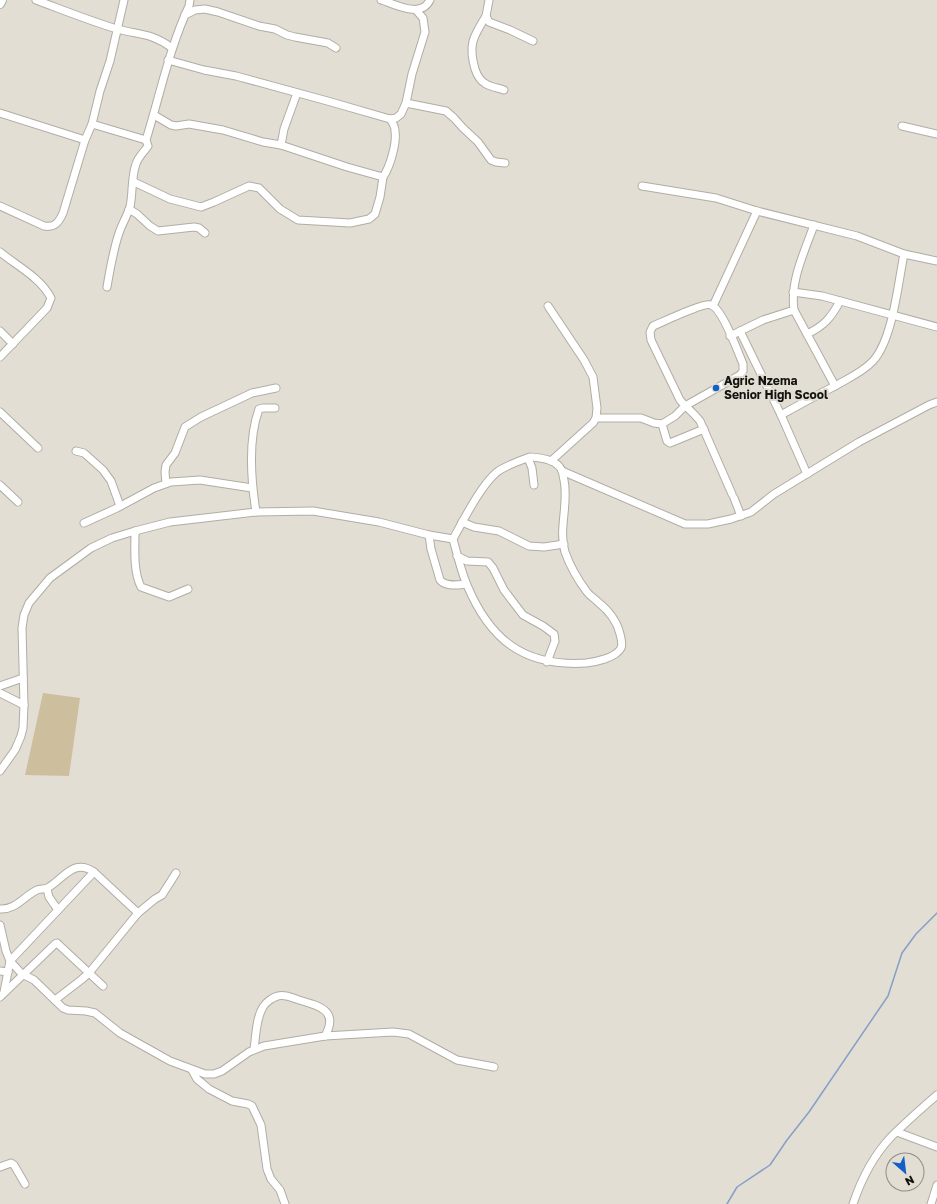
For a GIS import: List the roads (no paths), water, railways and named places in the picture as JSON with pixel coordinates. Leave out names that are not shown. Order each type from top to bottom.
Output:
[{"type":"street","points":[[0,4],[2,0]]},
{"type":"street","points":[[36,0],[118,29],[150,35],[161,40],[172,48]]},
{"type":"street","points":[[0,206],[44,226],[49,227],[59,222],[63,214],[85,140],[92,124],[118,29],[124,0]]},
{"type":"street","points":[[106,288],[114,251],[129,209],[134,182],[133,175],[136,164],[148,146],[146,140],[168,60],[190,0]]},
{"type":"street","points":[[381,0],[416,10],[424,6],[430,0]]},
{"type":"street","points":[[489,0],[486,16],[476,32],[471,55],[480,80],[486,85],[504,90]]},
{"type":"street","points":[[185,15],[195,10],[205,9],[259,26],[275,29],[295,37],[328,43],[336,48]]},
{"type":"street","points":[[168,60],[204,70],[236,76],[390,119],[396,118],[401,114],[406,103],[412,74],[425,32],[423,18],[416,10]]},
{"type":"street","points":[[486,16],[489,22],[493,25],[510,30],[532,41]]},
{"type":"street","points":[[281,145],[284,129],[297,93]]},
{"type":"street","points":[[406,103],[446,111],[478,142],[491,160],[505,163]]},
{"type":"street","points":[[0,113],[85,140]]},
{"type":"street","points":[[154,115],[171,125],[176,126],[189,124],[223,130],[263,142],[281,145],[341,165],[383,176]]},
{"type":"street","points":[[134,182],[170,199],[201,207],[249,186],[259,188],[280,209],[298,220],[350,223],[368,219],[375,214],[380,197],[383,176],[389,165],[395,141],[396,133],[390,119]]},
{"type":"street","points":[[92,124],[146,140]]},
{"type":"street","points":[[902,126],[937,134]]},
{"type":"street","points":[[642,186],[716,198],[757,211],[857,236],[904,254],[937,261]]},
{"type":"street","points":[[129,209],[158,231],[194,227],[199,228],[205,233]]},
{"type":"street","points":[[713,306],[757,211]]},
{"type":"street","points":[[814,225],[793,292],[794,310],[835,386]]},
{"type":"street","points":[[0,252],[41,284],[51,298],[47,308],[0,357]]},
{"type":"street","points":[[781,415],[852,376],[872,361],[882,346],[892,314],[904,254]]},
{"type":"street","points":[[793,292],[822,296],[937,327]]},
{"type":"street","points":[[807,334],[822,327],[834,312],[840,301]]},
{"type":"street","points":[[596,418],[641,418],[654,423],[662,424],[675,416],[685,406],[740,375],[743,371],[743,364],[716,307],[706,304],[653,326],[650,332],[651,340],[680,400],[685,406],[693,412],[704,429],[741,516]]},
{"type":"street","points":[[548,306],[584,360],[593,377],[597,408],[596,418],[551,461]]},
{"type":"street","points":[[730,336],[763,320],[794,310]]},
{"type":"street","points":[[740,331],[781,415],[806,474]]},
{"type":"street","points":[[0,332],[13,344]]},
{"type":"street","points":[[166,483],[166,465],[175,453],[185,427],[201,417],[252,394],[276,388]]},
{"type":"street","points":[[562,471],[565,486],[562,539],[573,570],[588,593],[611,614],[619,628],[622,642],[620,650],[614,655],[604,660],[586,663],[547,662],[520,651],[504,641],[481,615],[466,584],[453,539],[481,491],[496,473],[516,462],[528,458],[542,458],[551,461],[562,471],[685,524],[708,524],[751,512],[774,494],[859,442],[937,402]]},
{"type":"street","points":[[256,512],[252,488],[253,433],[259,409],[274,408]]},
{"type":"street","points":[[0,412],[38,448]]},
{"type":"street","points":[[662,424],[667,441],[670,443],[704,429]]},
{"type":"street","points":[[76,451],[84,452],[103,470],[111,482],[120,506]]},
{"type":"street","points":[[528,458],[532,468],[534,485]]},
{"type":"street","points":[[84,523],[166,483],[200,480],[252,488]]},
{"type":"street","points":[[0,485],[18,502]]},
{"type":"street","points":[[0,771],[15,750],[23,728],[24,705],[22,628],[24,614],[29,603],[50,578],[90,548],[112,538],[170,522],[256,512],[313,510],[379,522],[429,535],[453,539]]},
{"type":"street","points":[[462,522],[474,527],[499,531],[528,546],[544,547],[564,544]]},
{"type":"street","points":[[135,531],[135,556],[141,587],[172,597],[188,589]]},
{"type":"street","points":[[429,535],[431,549],[440,580],[443,583],[448,584],[466,584]]},
{"type":"street","points":[[457,556],[467,561],[488,562],[493,568],[504,590],[523,615],[554,634],[555,641],[547,662]]},
{"type":"street","points":[[0,686],[23,678]]},
{"type":"street","points":[[0,693],[24,705]]},
{"type":"street","points":[[0,909],[11,908],[37,890],[47,889],[71,870],[76,868],[85,868],[94,872],[138,913]]},
{"type":"street","points":[[2,995],[10,961],[94,872]]},
{"type":"street","points":[[55,1000],[89,973],[138,913],[155,898],[162,895],[176,873]]},
{"type":"street","points":[[47,889],[49,897],[58,910]]},
{"type":"street","points":[[0,925],[10,961],[22,974],[34,980],[64,1008],[68,1010],[95,1013],[129,1038],[170,1061],[205,1074],[214,1074],[229,1067],[254,1049],[276,1043],[324,1036],[393,1032],[409,1034],[457,1060],[494,1067]]},
{"type":"street","points":[[2,995],[22,974],[57,943],[103,986]]},
{"type":"street","points":[[0,971],[8,972]]},
{"type":"street","points":[[254,1049],[257,1024],[263,1007],[276,996],[284,996],[319,1006],[326,1011],[330,1020],[324,1036]]},
{"type":"street","points":[[192,1070],[197,1079],[209,1089],[229,1100],[252,1106],[261,1125],[267,1169],[271,1179],[280,1190],[284,1204]]},
{"type":"street","points":[[853,1204],[858,1188],[873,1162],[891,1138],[937,1095]]},
{"type":"street","points":[[897,1132],[937,1148]]},
{"type":"street","points":[[0,1167],[11,1163],[14,1165],[25,1184]]},
{"type":"street","points":[[930,1204],[937,1185]]},
{"type":"waterway","points":[[727,1204],[737,1187],[770,1165],[809,1112],[888,996],[902,953],[916,934],[937,913]]},
{"type":"place","name":"Agric Nzema Senior High Scool","points":[[716,388]]}]
